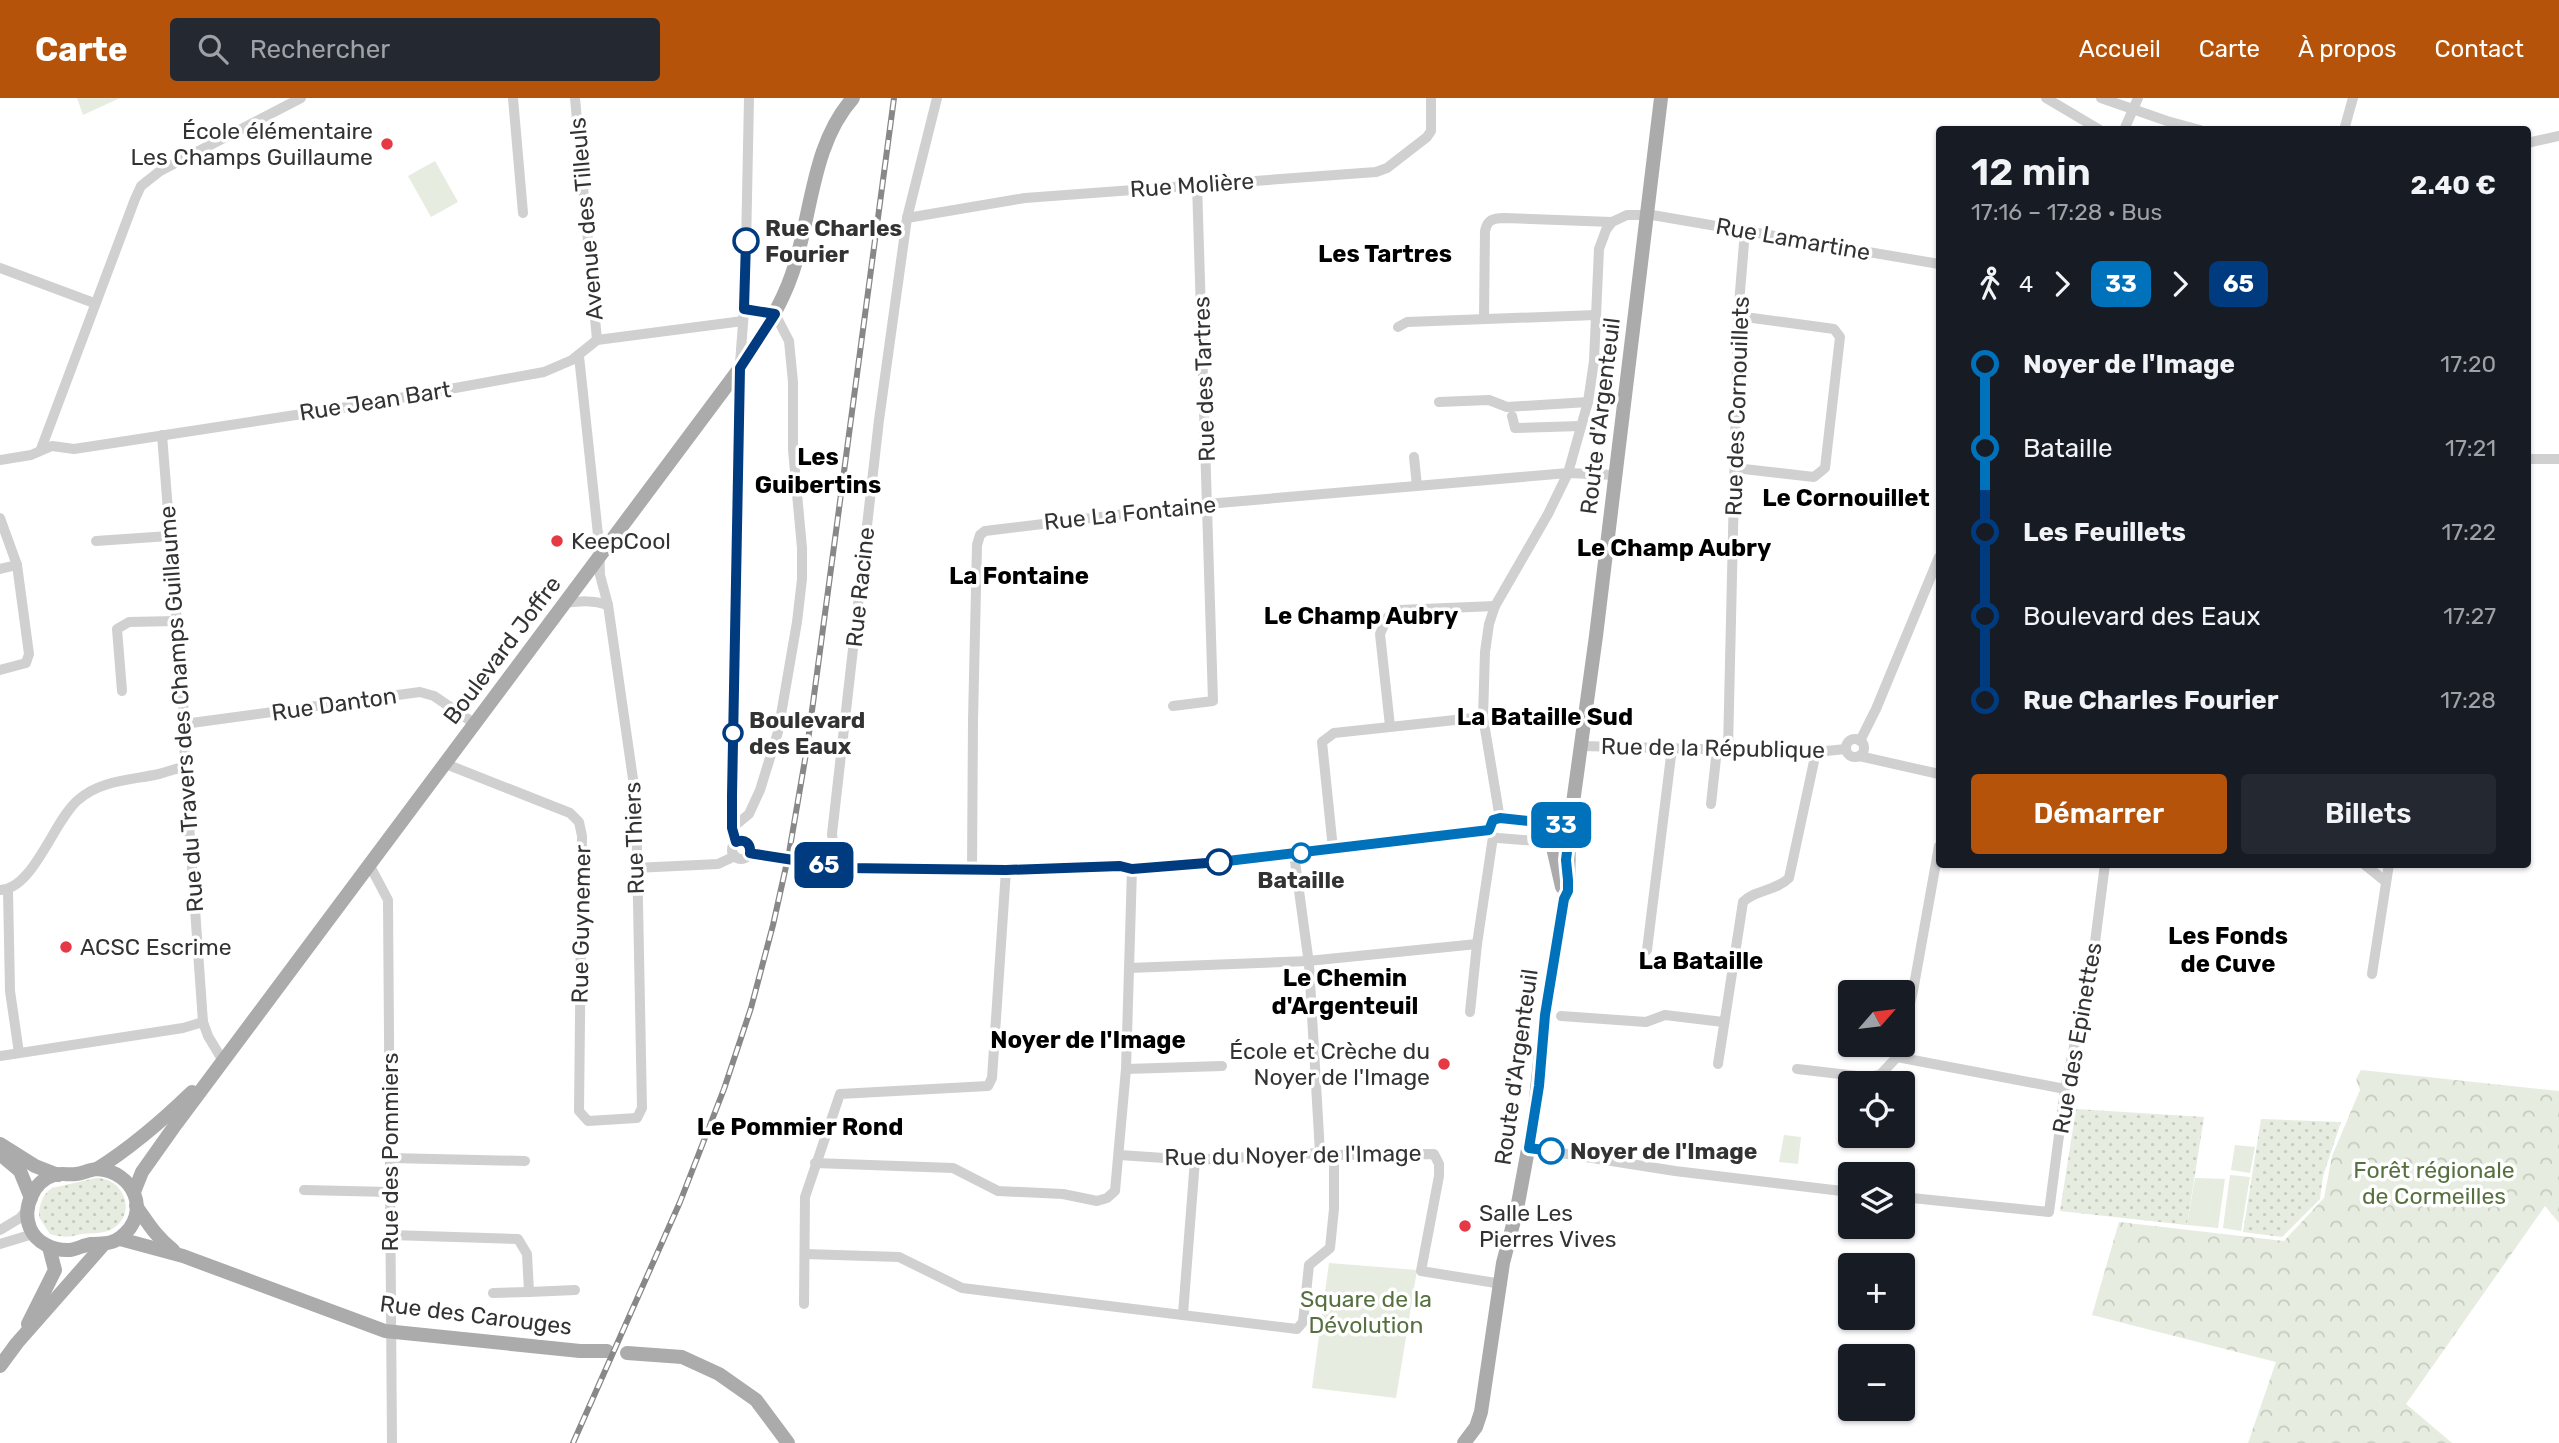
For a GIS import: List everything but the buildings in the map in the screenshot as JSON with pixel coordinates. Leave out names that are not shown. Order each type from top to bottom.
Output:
[{"type":"main road","name":"Boulevard Joffre","points":[[135,1199],[142,1172],[740,368],[775,314],[794,266],[831,130],[841,104],[853,98]]},
{"type":"main road","name":"Route d'Argenteuil","points":[[1464,1443],[1474,1430],[1480,1412],[1502,1284],[1503,1263],[1529,1148],[1539,1086],[1545,1015],[1564,899],[1554,852],[1574,801],[1661,98]]},
{"type":"main road","name":"Boulevard Joffre","points":[[97,1169],[153,1129],[223,1061]]},
{"type":"main road","points":[[0,1144],[35,1166],[58,1175]]},
{"type":"main road","points":[[0,1154],[20,1171],[29,1204],[33,1234],[49,1247],[72,1250],[120,1239],[132,1226],[135,1199],[126,1180],[114,1171],[97,1169],[52,1176],[38,1186],[29,1204]]},
{"type":"main road","name":"Rue des Carouges","points":[[135,1199],[162,1241],[183,1256]]},
{"type":"main road","name":"Rue des Carouges","points":[[120,1239],[183,1256],[385,1331],[580,1352],[607,1351]]},
{"type":"main road","points":[[0,1366],[104,1244]]},
{"type":"main road","points":[[17,1343],[55,1270],[49,1247]]},
{"type":"main road","points":[[627,1353],[682,1357],[719,1374],[756,1400],[788,1443]]},
{"type":"street","points":[[41,449],[94,303],[141,186],[148,179],[302,98]]},
{"type":"street","points":[[513,98],[523,213]]},
{"type":"street","name":"Avenue des Tilleuls","points":[[575,98],[597,340]]},
{"type":"street","points":[[735,856],[733,847],[736,842],[732,828],[740,368],[749,98]]},
{"type":"street","name":"Rue Racine","points":[[845,868],[835,855],[832,834],[879,420],[907,218],[937,98]]},
{"type":"street","name":"Rue Molière","points":[[907,218],[1025,198],[1376,172],[1387,168],[1427,137],[1431,131],[1431,98]]},
{"type":"street","points":[[2046,98],[2093,126]]},
{"type":"street","points":[[2101,98],[2135,103],[2190,126]]},
{"type":"street","points":[[2345,126],[2353,98]]},
{"type":"street","points":[[2126,126],[2135,103]]},
{"type":"street","points":[[2531,142],[2559,136]]},
{"type":"street","name":"Rue des Tartres","points":[[1173,706],[1213,701],[1196,184]]},
{"type":"street","name":"Rue Lamartine","points":[[1484,317],[1486,224],[1491,220],[1504,218],[1612,222],[1627,215],[1647,215],[1936,263]]},
{"type":"street","points":[[1500,818],[1483,717],[1485,652],[1495,606],[1548,514],[1568,473],[1588,402],[1599,249],[1612,222]]},
{"type":"street","name":"Rue des Cornouillets","points":[[1711,804],[1723,749],[1735,468],[1738,316],[1745,231]]},
{"type":"street","points":[[0,268],[94,303]]},
{"type":"street","points":[[597,340],[743,315],[775,314],[789,341],[793,382],[793,450],[802,548],[797,622],[778,732],[755,802],[749,814],[732,828]]},
{"type":"street","points":[[1398,327],[1407,322],[1484,317],[1596,315]]},
{"type":"street","points":[[1735,468],[1814,477],[1825,468],[1840,337],[1834,329],[1738,316]]},
{"type":"street","name":"Rue Jean Bart","points":[[0,460],[30,455],[51,446],[74,449],[361,405],[544,372],[579,355],[597,340]]},
{"type":"street","name":"Rue Thiers","points":[[579,355],[600,575],[608,605],[636,800],[635,868],[642,1108],[636,1118]]},
{"type":"street","points":[[1439,402],[1489,400],[1507,407],[1588,402]]},
{"type":"street","points":[[1512,416],[1515,428],[1581,426]]},
{"type":"street","name":"Rue du Travers des Champs Guillaume","points":[[162,435],[204,1023],[208,1036],[223,1061]]},
{"type":"street","points":[[1414,457],[1417,486]]},
{"type":"street","points":[[2531,459],[2559,459]]},
{"type":"street","name":"Rue La Fontaine","points":[[972,869],[977,545],[980,536],[992,528],[1207,504],[1568,473],[1615,475]]},
{"type":"street","points":[[0,518],[17,565],[29,659],[26,663],[0,670]]},
{"type":"street","points":[[96,541],[169,536]]},
{"type":"street","points":[[1860,741],[1936,564]]},
{"type":"street","points":[[0,569],[17,565]]},
{"type":"street","points":[[565,603],[597,601],[608,605]]},
{"type":"street","points":[[1390,726],[1380,634],[1387,618],[1399,610],[1495,606]]},
{"type":"street","points":[[122,691],[117,629],[129,622],[176,621]]},
{"type":"street","name":"Rue Danton","points":[[184,724],[420,692],[434,696],[475,724]]},
{"type":"street","points":[[1334,849],[1322,742],[1334,733],[1483,717]]},
{"type":"street","points":[[1860,741],[1849,741],[1846,749],[1851,756],[1936,773]]},
{"type":"street","points":[[1859,756],[1864,748],[1860,741]]},
{"type":"street","name":"Rue de la République","points":[[1580,746],[1815,751],[1846,749]]},
{"type":"street","points":[[1647,950],[1672,748]]},
{"type":"street","points":[[1718,1064],[1742,902],[1771,890],[1789,878],[1815,751]]},
{"type":"street","name":"Rue Guynemer","points":[[446,764],[570,813],[579,822],[582,836],[579,1111],[588,1121],[636,1118]]},
{"type":"street","points":[[19,1053],[10,991],[4,890],[16,886],[37,861],[65,814],[89,791],[185,767]]},
{"type":"street","points":[[750,853],[845,868],[1006,870],[1120,866],[1132,869],[1491,833],[1550,842],[1560,834],[1547,823],[1500,818],[1493,820],[1491,833],[1477,944],[1470,1012]]},
{"type":"street","points":[[635,868],[718,864],[735,856],[743,859],[750,853],[750,847],[742,841],[736,842]]},
{"type":"street","points":[[1294,854],[1308,961],[1320,1153]]},
{"type":"street","points":[[1915,980],[1936,863]]},
{"type":"street","name":"Rue des Pommiers","points":[[370,866],[388,900],[392,1443]]},
{"type":"street","name":"Rue des Epinettes","points":[[1915,1198],[2049,1212],[2066,1089],[2093,958],[2104,868]]},
{"type":"street","points":[[2369,868],[2385,881]]},
{"type":"street","points":[[2372,974],[2388,868]]},
{"type":"street","points":[[815,1163],[953,1168],[998,1191],[1063,1194],[1097,1201],[1107,1198],[1115,1191],[1126,1069],[1132,869]]},
{"type":"street","points":[[804,1304],[805,1196],[840,1094],[988,1086],[992,1078],[1006,870]]},
{"type":"street","points":[[1129,968],[1308,961],[1477,944]]},
{"type":"street","points":[[1561,1016],[1646,1022],[1665,1015],[1723,1022]]},
{"type":"street","points":[[0,1056],[204,1023]]},
{"type":"street","points":[[1797,1069],[1867,1077],[1880,1075],[1897,1057],[2066,1089]]},
{"type":"street","points":[[1126,1069],[1222,1066]]},
{"type":"street","points":[[1529,1148],[1675,1171],[1838,1191]]},
{"type":"street","name":"Rue du Noyer de l'Image","points":[[1119,1155],[1195,1160],[1320,1153],[1434,1154],[1439,1169],[1421,1270],[1502,1284]]},
{"type":"street","points":[[805,1254],[899,1257],[962,1288],[1297,1329],[1303,1322],[1309,1265],[1330,1248],[1334,1209],[1334,1155]]},
{"type":"street","points":[[390,1158],[525,1161]]},
{"type":"street","points":[[1183,1314],[1195,1160]]},
{"type":"street","points":[[304,1190],[390,1192]]},
{"type":"street","points":[[0,1230],[20,1218],[29,1204]]},
{"type":"street","points":[[0,1244],[33,1234]]},
{"type":"street","points":[[391,1235],[518,1239],[527,1254],[530,1292]]},
{"type":"street","points":[[493,1293],[575,1290]]},
{"type":"green space","points":[[77,98],[120,98],[83,115]]},
{"type":"green space","points":[[435,161],[458,202],[431,217],[408,176]]},
{"type":"green space","name":"Forêt régionale de Cormeilles","points":[[2361,1070],[2559,1091],[2559,1223],[2545,1206],[2406,1404],[2452,1443],[2248,1443],[2276,1362],[2092,1315],[2119,1222],[2284,1241],[2324,1198],[2332,1156],[2360,1090],[2356,1079]]},
{"type":"green space","points":[[2076,1109],[2204,1117],[2187,1225],[2060,1211]]},
{"type":"green space","points":[[2261,1119],[2341,1122],[2323,1176],[2320,1199],[2282,1237],[2243,1232]]},
{"type":"green space","points":[[1784,1135],[1801,1137],[1798,1164],[1779,1162]]},
{"type":"green space","points":[[2235,1145],[2255,1147],[2250,1173],[2231,1170]]},
{"type":"green space","points":[[2230,1175],[2250,1177],[2241,1231],[2223,1228]]},
{"type":"green space","points":[[96,1178],[115,1184],[125,1199],[126,1208],[119,1224],[100,1233],[66,1237],[50,1234],[39,1217],[43,1197],[52,1188]]},
{"type":"green space","points":[[2195,1178],[2225,1179],[2218,1228],[2187,1225]]},
{"type":"green space","name":"Square de la Dévolution","points":[[1329,1263],[1417,1270],[1396,1398],[1312,1388]]},
{"type":"railway","points":[[573,1443],[680,1202],[724,1089],[751,1008],[773,925],[789,853],[807,748],[894,98]]},
{"type":"bus line","name":"65","points":[[746,241],[744,309],[775,314],[740,368],[732,796],[732,828],[736,842],[747,843],[750,853],[845,868],[1006,870],[1120,866],[1132,869],[1219,862]]},
{"type":"bus line","name":"33","points":[[1219,862],[1489,830],[1490,823],[1500,818],[1566,827],[1569,835],[1566,860],[1568,891],[1564,899],[1545,1015],[1539,1086],[1529,1148],[1551,1151]]},
{"type":"place","name":"École élémentaire Les Champs Guillaume","points":[[387,144]]},
{"type":"place","name":"Rue Charles Fourier","points":[[746,241]]},
{"type":"place","name":"KeepCool","points":[[557,541]]},
{"type":"place","name":"Boulevard des Eaux","points":[[733,733]]},
{"type":"place","name":"Bataille","points":[[1301,853]]},
{"type":"place","name":"ACSC Escrime","points":[[66,947]]},
{"type":"place","name":"École et Crèche du Noyer de l'Image","points":[[1444,1064]]},
{"type":"place","name":"Noyer de l'Image","points":[[1551,1151]]},
{"type":"place","name":"Salle Les Pierres Vives","points":[[1465,1226]]},
{"type":"district","name":"Les Tartres","points":[[1385,254]]},
{"type":"district","name":"Les Guibertins","points":[[818,471]]},
{"type":"district","name":"Le Cornouillet","points":[[1846,498]]},
{"type":"district","name":"Le Champ Aubry","points":[[1674,548]]},
{"type":"district","name":"La Fontaine","points":[[1019,576]]},
{"type":"district","name":"Le Champ Aubry","points":[[1361,616]]},
{"type":"district","name":"La Bataille Sud","points":[[1545,717]]},
{"type":"district","name":"Les Fonds de Cuve","points":[[2228,950]]},
{"type":"district","name":"La Bataille","points":[[1701,961]]},
{"type":"district","name":"Le Chemin d'Argenteuil","points":[[1345,992]]},
{"type":"district","name":"Noyer de l'Image","points":[[1088,1040]]},
{"type":"district","name":"Le Pommier Rond","points":[[800,1127]]}]
